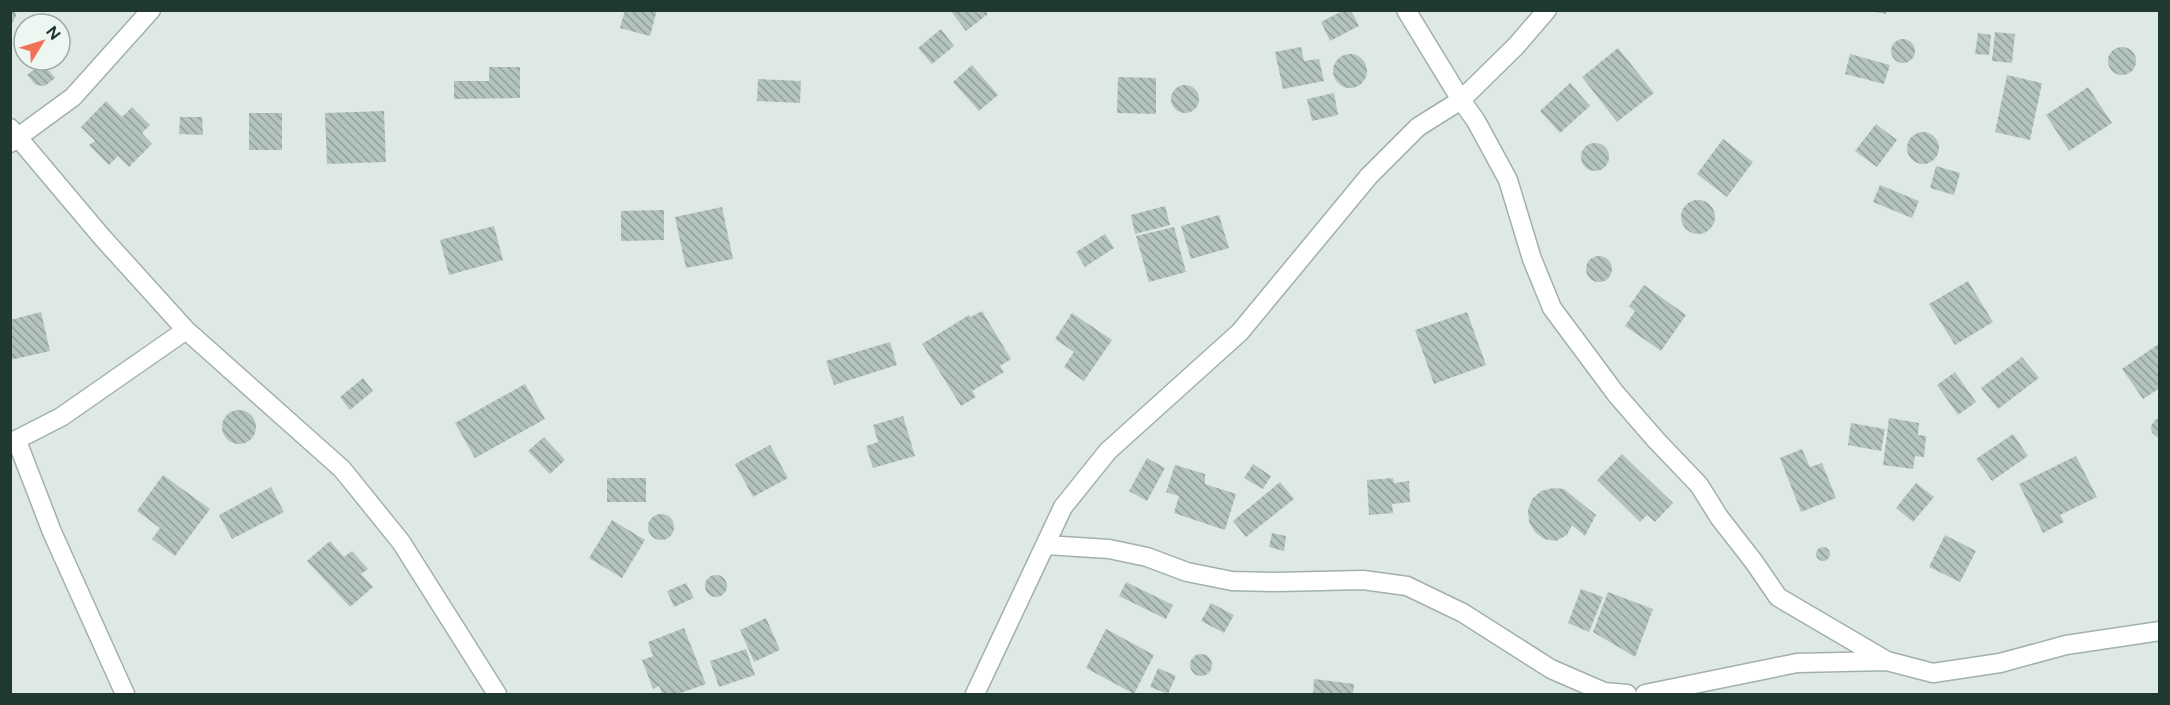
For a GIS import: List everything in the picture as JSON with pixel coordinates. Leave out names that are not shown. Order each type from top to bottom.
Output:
[{"type":"street","points":[[151,10],[73,97],[13,137],[186,330],[342,468],[402,542],[497,694]]},
{"type":"street","points":[[1406,10],[1476,121],[1509,180],[1532,259],[1552,308],[1616,394],[1699,484],[1719,517],[1778,597],[1887,660],[1933,673],[2000,663],[2066,645],[2160,631]]},
{"type":"street","points":[[975,694],[1063,507],[1108,451],[1240,332],[1369,176],[1418,127],[1461,100],[1516,46],[1547,10]]},
{"type":"street","points":[[125,694],[14,442],[61,417],[186,330]]},
{"type":"street","points":[[1046,545],[1109,549],[1147,557],[1187,572],[1232,581],[1363,580],[1407,586],[1463,613],[1551,669],[1604,692],[1627,694]]},
{"type":"street","points":[[1646,694],[1797,663],[1887,660]]},
{"type":"building","points":[[10,10],[15,10],[15,12],[12,12],[10,27]]},
{"type":"building","points":[[625,10],[657,10],[650,36],[620,28]]},
{"type":"building","points":[[950,10],[985,10],[988,14],[966,31]]},
{"type":"building","points":[[1344,10],[1351,10],[1359,26],[1330,41],[1321,22]]},
{"type":"building","points":[[1864,10],[1886,10],[1886,14]]},
{"type":"building","points":[[941,29],[954,46],[932,64],[918,48]]},
{"type":"building","points":[[1995,32],[2015,34],[2012,63],[1992,61]]},
{"type":"building","points":[[1978,33],[1991,35],[1989,55],[1975,54]]},
{"type":"building","points":[[1903,39],[1911,43],[1915,51],[1911,59],[1903,63],[1895,59],[1891,51],[1895,43]]},
{"type":"building","points":[[1301,47],[1304,61],[1319,59],[1324,81],[1283,89],[1275,52]]},
{"type":"building","points":[[2122,47],[2132,51],[2136,61],[2132,71],[2122,75],[2112,71],[2108,61],[2112,51]]},
{"type":"building","points":[[1618,48],[1654,93],[1617,122],[1582,77]]},
{"type":"building","points":[[1350,54],[1362,59],[1367,71],[1362,83],[1350,88],[1338,83],[1333,71],[1338,59]]},
{"type":"building","points":[[1850,54],[1890,65],[1884,84],[1845,74]]},
{"type":"building","points":[[972,65],[998,95],[979,111],[953,82]]},
{"type":"building","points":[[489,67],[520,67],[520,98],[454,99],[454,81],[489,81]]},
{"type":"building","points":[[31,72],[50,72],[55,78],[45,86],[36,85],[27,75]]},
{"type":"building","points":[[2007,75],[2042,83],[2030,140],[1995,132]]},
{"type":"building","points":[[1118,77],[1156,78],[1156,114],[1117,113]]},
{"type":"building","points":[[758,79],[801,81],[800,103],[757,101]]},
{"type":"building","points":[[1570,83],[1590,106],[1560,133],[1540,111]]},
{"type":"building","points":[[1185,85],[1195,89],[1199,99],[1195,109],[1185,113],[1175,109],[1171,99],[1175,89]]},
{"type":"building","points":[[2088,87],[2112,123],[2069,151],[2046,115]]},
{"type":"building","points":[[1334,93],[1338,115],[1312,121],[1307,99]]},
{"type":"building","points":[[106,101],[122,117],[132,107],[150,125],[142,133],[152,144],[129,167],[118,156],[109,165],[89,145],[95,141],[81,127]]},
{"type":"building","points":[[384,111],[386,162],[327,164],[325,113]]},
{"type":"building","points":[[249,113],[282,113],[282,150],[249,150]]},
{"type":"building","points":[[180,117],[202,117],[203,135],[179,134]]},
{"type":"building","points":[[1876,124],[1897,140],[1877,167],[1855,151]]},
{"type":"building","points":[[1923,132],[1935,136],[1939,148],[1935,160],[1923,164],[1911,160],[1907,148],[1911,136]]},
{"type":"building","points":[[1723,139],[1753,162],[1727,197],[1697,174]]},
{"type":"building","points":[[1595,143],[1605,147],[1609,157],[1605,167],[1595,171],[1585,167],[1581,157],[1585,147]]},
{"type":"building","points":[[1936,166],[1960,173],[1954,195],[1930,188]]},
{"type":"building","points":[[1880,185],[1919,201],[1912,218],[1873,202]]},
{"type":"building","points":[[1698,200],[1710,205],[1715,217],[1710,229],[1698,234],[1686,229],[1681,217],[1686,205]]},
{"type":"building","points":[[1165,206],[1170,225],[1135,234],[1131,215]]},
{"type":"building","points":[[722,207],[733,259],[686,268],[675,217]]},
{"type":"building","points":[[664,210],[664,240],[621,241],[621,211]]},
{"type":"building","points":[[1219,215],[1229,248],[1191,259],[1181,226]]},
{"type":"building","points":[[494,226],[503,260],[449,275],[440,240]]},
{"type":"building","points":[[1174,227],[1186,272],[1149,282],[1136,236]]},
{"type":"building","points":[[1105,234],[1114,248],[1085,267],[1076,252]]},
{"type":"building","points":[[1599,256],[1608,260],[1612,269],[1608,278],[1599,282],[1590,278],[1586,269],[1590,260]]},
{"type":"building","points":[[1968,281],[1993,322],[1955,345],[1929,304]]},
{"type":"building","points":[[1644,285],[1686,315],[1661,351],[1625,326],[1635,311],[1629,306]]},
{"type":"building","points":[[982,311],[1011,359],[1000,366],[1004,372],[972,391],[976,397],[961,406],[922,344],[969,315],[971,317]]},
{"type":"building","points":[[41,312],[50,351],[10,360],[10,320]]},
{"type":"building","points":[[1467,312],[1486,365],[1434,384],[1415,330]]},
{"type":"building","points":[[1072,313],[1112,340],[1084,381],[1064,367],[1074,352],[1055,339]]},
{"type":"building","points":[[890,342],[897,365],[834,385],[826,361]]},
{"type":"building","points":[[2160,343],[2160,388],[2143,399],[2122,369]]},
{"type":"building","points":[[2022,357],[2039,378],[1998,409],[1981,388]]},
{"type":"building","points":[[1955,372],[1976,402],[1958,415],[1937,385]]},
{"type":"building","points":[[363,378],[373,391],[350,410],[340,397]]},
{"type":"building","points":[[525,384],[545,419],[475,458],[455,423]]},
{"type":"building","points":[[239,410],[251,415],[256,427],[251,439],[239,444],[227,439],[222,427],[227,415]]},
{"type":"building","points":[[903,416],[915,456],[873,468],[866,446],[878,442],[873,425]]},
{"type":"building","points":[[1889,418],[1919,423],[1918,435],[1926,436],[1924,457],[1915,456],[1913,469],[1883,465]]},
{"type":"building","points":[[2160,418],[2160,439],[2152,433],[2151,426],[2155,420]]},
{"type":"building","points":[[1851,423],[1885,429],[1881,451],[1848,445]]},
{"type":"building","points":[[2013,434],[2028,456],[1992,481],[1976,459]]},
{"type":"building","points":[[544,437],[565,460],[550,474],[528,451]]},
{"type":"building","points":[[770,445],[788,478],[753,497],[735,464]]},
{"type":"building","points":[[1802,449],[1810,467],[1822,463],[1836,498],[1801,512],[1780,458]]},
{"type":"building","points":[[1622,454],[1673,503],[1655,522],[1647,515],[1640,522],[1597,480]]},
{"type":"building","points":[[2076,456],[2097,497],[2060,515],[2064,522],[2043,533],[2019,484]]},
{"type":"building","points":[[1147,458],[1165,468],[1147,501],[1129,491]]},
{"type":"building","points":[[1253,464],[1271,476],[1263,489],[1244,478]]},
{"type":"building","points":[[1175,465],[1205,474],[1205,484],[1236,494],[1225,530],[1174,513],[1179,496],[1166,492]]},
{"type":"building","points":[[163,475],[210,509],[175,556],[152,539],[160,528],[137,511]]},
{"type":"building","points":[[607,478],[646,478],[646,502],[607,502]]},
{"type":"building","points":[[1393,478],[1394,483],[1409,481],[1410,502],[1392,504],[1393,513],[1369,515],[1367,480]]},
{"type":"building","points":[[1280,482],[1294,499],[1246,537],[1233,521]]},
{"type":"building","points":[[1916,483],[1934,497],[1913,522],[1896,508]]},
{"type":"building","points":[[271,487],[284,512],[232,539],[219,515]]},
{"type":"building","points":[[1553,488],[1564,489],[1596,515],[1585,536],[1572,525],[1567,535],[1556,541],[1544,539],[1535,532],[1529,522],[1528,510],[1532,499],[1541,491]]},
{"type":"building","points":[[661,514],[670,518],[674,527],[670,536],[661,540],[652,536],[648,527],[652,518]]},
{"type":"building","points":[[612,520],[645,540],[622,578],[589,558]]},
{"type":"building","points":[[1272,533],[1286,536],[1284,551],[1269,547]]},
{"type":"building","points":[[1945,535],[1976,551],[1960,582],[1929,567]]},
{"type":"building","points":[[330,541],[344,557],[352,551],[368,569],[361,574],[373,587],[350,607],[307,561]]},
{"type":"building","points":[[1823,547],[1828,549],[1830,554],[1828,559],[1823,561],[1818,559],[1816,554],[1818,549]]},
{"type":"building","points":[[712,575],[720,575],[727,582],[727,590],[720,597],[712,597],[705,590],[705,582]]},
{"type":"building","points":[[1126,582],[1173,605],[1166,619],[1119,596]]},
{"type":"building","points":[[686,583],[694,598],[674,607],[667,591]]},
{"type":"building","points":[[1581,589],[1603,597],[1589,632],[1568,623]]},
{"type":"building","points":[[1608,592],[1653,609],[1635,657],[1593,632]]},
{"type":"building","points":[[1211,603],[1234,615],[1224,633],[1201,621]]},
{"type":"building","points":[[766,618],[780,650],[754,662],[740,630]]},
{"type":"building","points":[[684,628],[706,684],[678,694],[662,694],[659,686],[653,689],[642,660],[653,656],[648,642]]},
{"type":"building","points":[[1106,629],[1154,655],[1134,694],[1086,668]]},
{"type":"building","points":[[746,649],[755,675],[719,687],[710,661]]},
{"type":"building","points":[[1201,654],[1211,661],[1212,665],[1205,675],[1201,676],[1191,669],[1190,665],[1197,655]]},
{"type":"building","points":[[1158,668],[1176,676],[1168,694],[1150,687]]},
{"type":"building","points":[[1314,679],[1354,684],[1353,694],[1313,694]]}]
